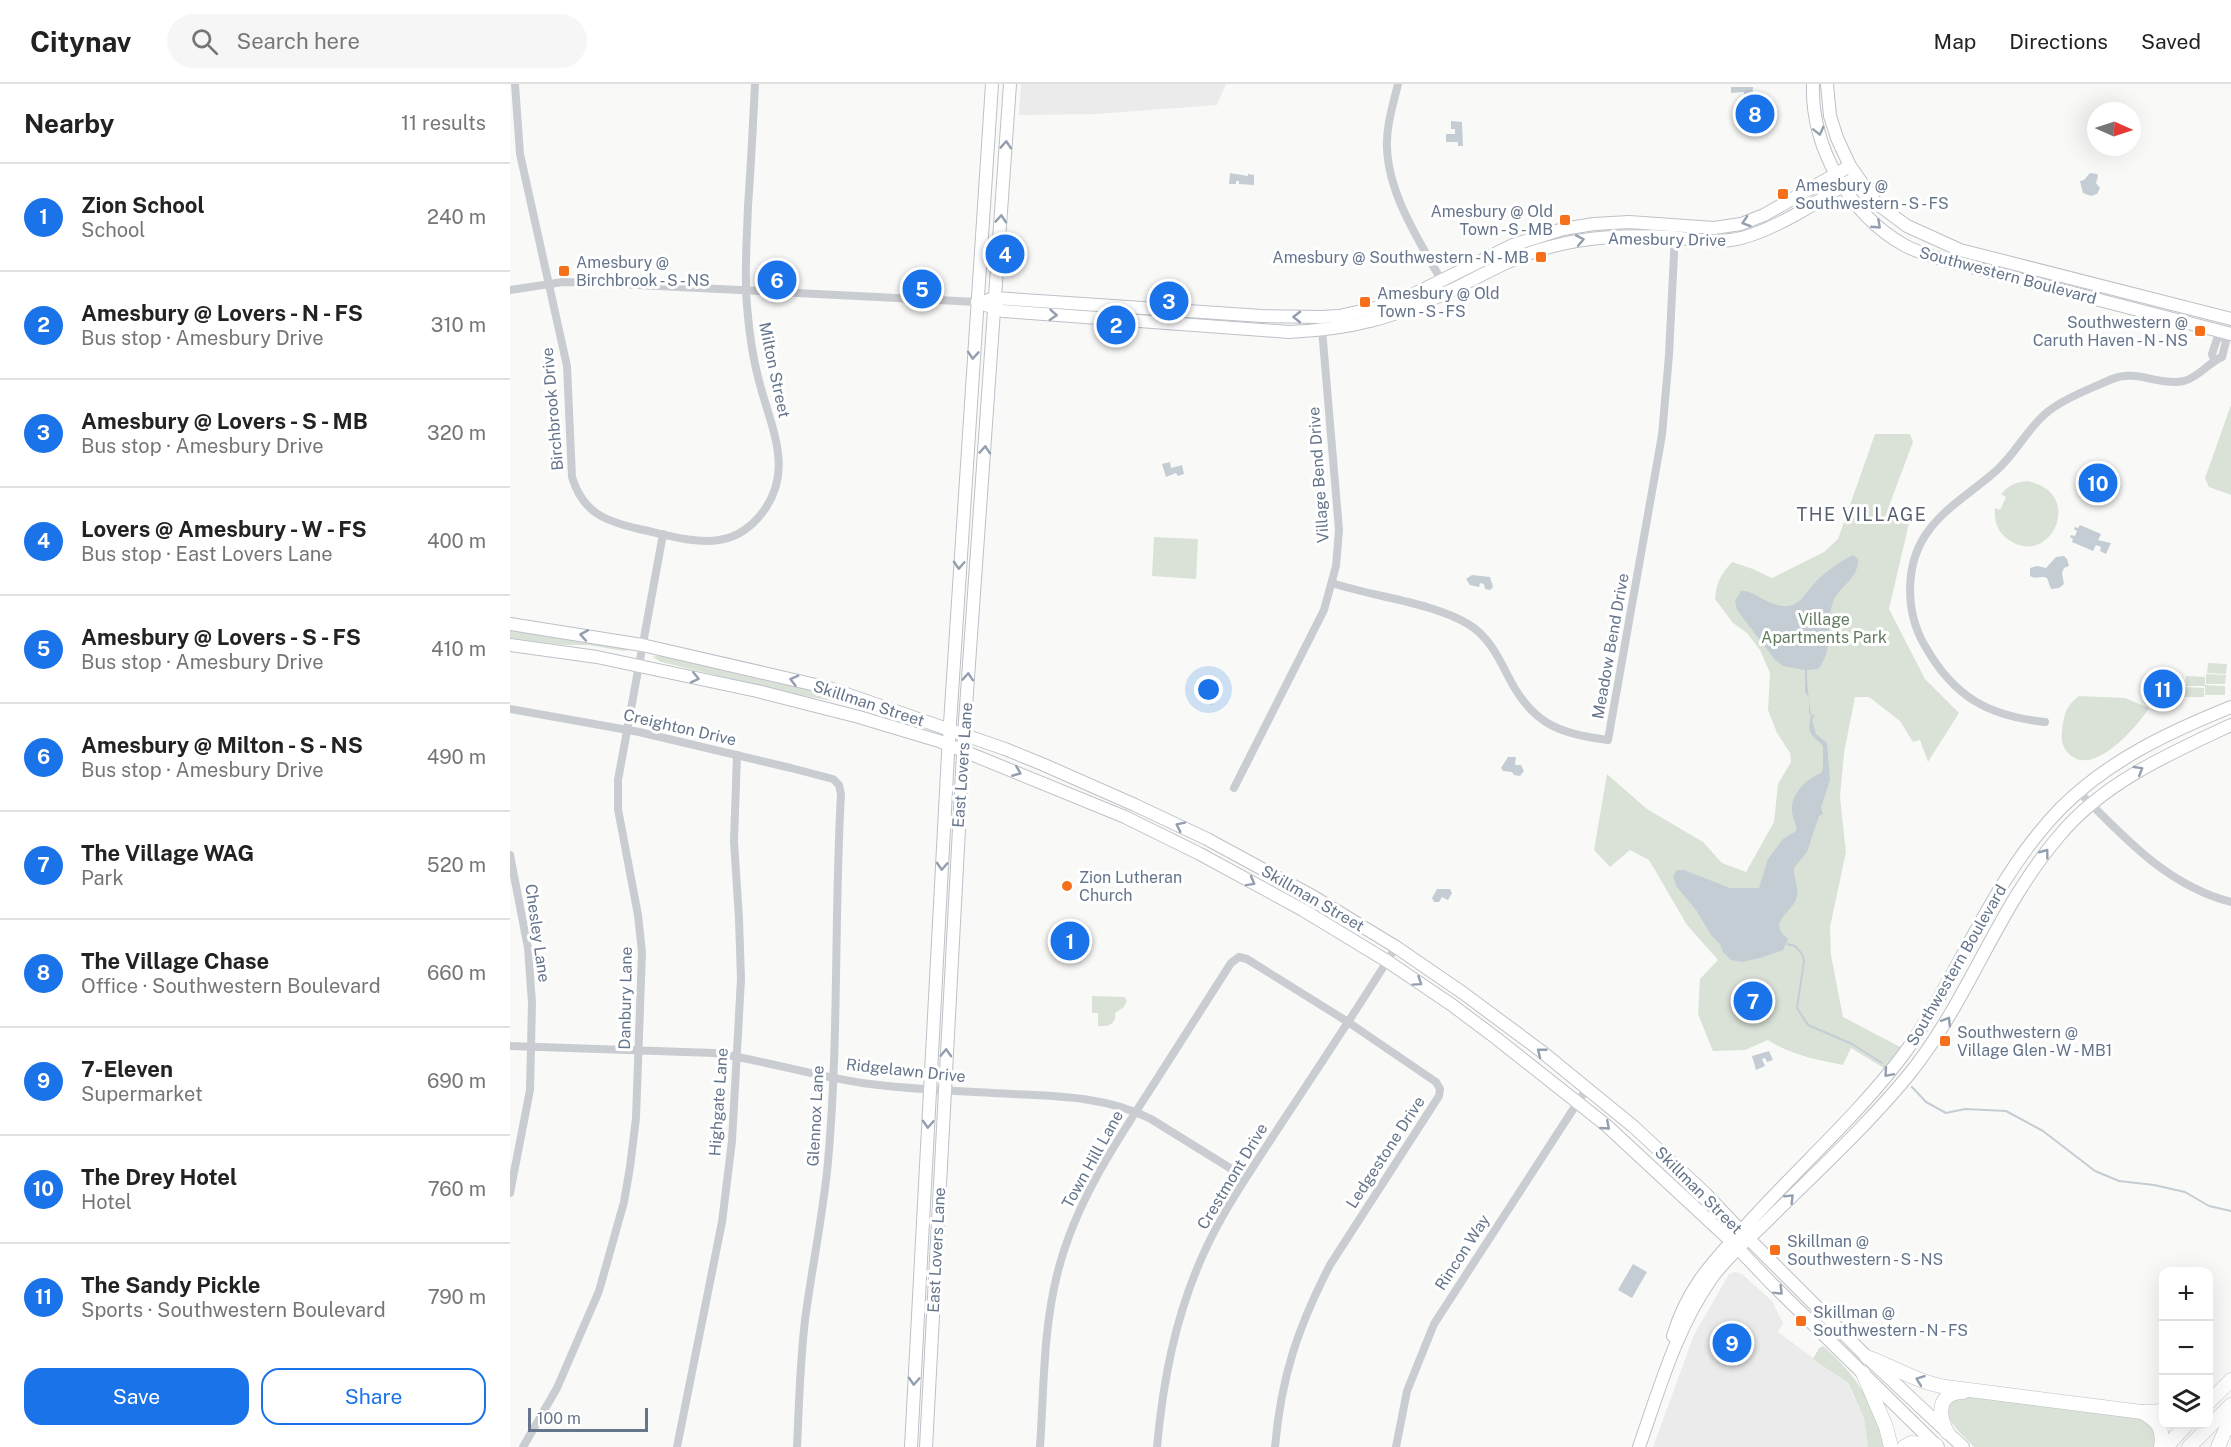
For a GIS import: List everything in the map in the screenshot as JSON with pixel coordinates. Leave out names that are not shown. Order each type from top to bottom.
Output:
[{"type":"main road","name":"East Lovers Lane","points":[[910,1447],[963,507],[992,84]]},
{"type":"main road","name":"East Lovers Lane","points":[[926,1447],[950,960],[1010,84]]},
{"type":"main road","name":"Southwestern Boulevard","points":[[1813,84],[1813,103],[1820,138],[1839,180],[1861,209],[1893,238],[1921,253],[1956,263],[2138,311],[2230,332]]},
{"type":"main road","name":"Southwestern Boulevard","points":[[1827,84],[1830,116],[1837,138],[1853,172],[1876,203],[1891,216],[1924,235],[1960,250],[2231,319]]},
{"type":"main road","points":[[989,120],[1007,120]]},
{"type":"main road","name":"Amesbury Drive","points":[[977,302],[1159,323],[1289,332],[1322,331],[1379,320],[1445,286],[1513,245],[1557,231],[1610,222],[1714,228],[1741,224],[1853,172]]},
{"type":"main road","name":"Amesbury Drive","points":[[995,304],[1321,317],[1376,308],[1445,286],[1520,256],[1587,239],[1621,236],[1718,241],[1746,237],[1781,221],[1839,180]]},
{"type":"main road","points":[[1557,231],[1558,245]]},
{"type":"main road","points":[[1956,263],[1960,250]]},
{"type":"main road","points":[[2138,311],[2143,296]]},
{"type":"main road","points":[[1159,323],[1160,309]]},
{"type":"main road","points":[[963,507],[981,508]]},
{"type":"main road","name":"Skillman Street","points":[[510,624],[642,645],[829,688],[1042,764],[1207,839],[1314,897],[1396,947],[1506,1026],[1587,1088],[1682,1171],[1822,1333],[1937,1446]]},
{"type":"main road","name":"Skillman Street","points":[[510,645],[638,665],[825,707],[949,745],[1093,803],[1200,854],[1303,910],[1387,961],[1487,1031],[1577,1101],[1832,1321],[1963,1447]]},
{"type":"main road","name":"Southwestern Boulevard","points":[[1640,1447],[1669,1361],[1709,1281],[1740,1240],[1895,1066],[1914,1040],[2000,885],[2039,832],[2078,791],[2141,748],[2231,707]]},
{"type":"main road","name":"Southwestern Boulevard","points":[[1740,1240],[1853,1136],[1893,1094],[1928,1049],[1955,1008],[2022,886],[2059,835],[2091,804],[2145,766],[2231,725]]},
{"type":"main road","points":[[1200,854],[1207,839]]},
{"type":"main road","points":[[937,960],[950,960]]},
{"type":"main road","points":[[1914,1040],[1928,1049]]},
{"type":"main road","points":[[1843,1126],[1853,1136]]},
{"type":"main road","points":[[1822,1333],[1832,1321]]},
{"type":"main road","points":[[1867,1357],[1925,1383],[1976,1392],[2142,1412],[2159,1412]]},
{"type":"main road","points":[[915,1358],[931,1358]]},
{"type":"main road","points":[[1863,1373],[1886,1427],[1891,1447]]},
{"type":"main road","points":[[2213,1397],[2231,1380]]},
{"type":"main road","points":[[1947,1432],[1940,1415],[1944,1400],[1958,1392],[1976,1392]]},
{"type":"main road","points":[[2189,1447],[2231,1405]]},
{"type":"main road","points":[[2142,1412],[2159,1424],[2162,1431],[2161,1447]]},
{"type":"main road","points":[[2218,1447],[2231,1417]]},
{"type":"main road","points":[[2166,1447],[2183,1429]]},
{"type":"main road","points":[[1904,1447],[1911,1443],[1937,1446]]},
{"type":"street","name":"Birchbrook Drive","points":[[515,84],[520,154],[567,366],[572,477],[576,491],[584,504],[610,521],[663,534]]},
{"type":"street","name":"Milton Street","points":[[663,534],[706,541],[733,537],[748,527],[763,512],[778,482],[780,463],[778,449],[753,356],[746,289],[745,268],[755,84]]},
{"type":"street","points":[[1398,84],[1388,129],[1389,169],[1398,198],[1445,286]]},
{"type":"street","name":"Meadow Bend Drive","points":[[1332,583],[1448,614],[1469,624],[1494,650],[1521,699],[1545,723],[1579,736],[1608,740],[1662,435],[1667,390],[1675,225]]},
{"type":"street","name":"Amesbury Drive","points":[[510,290],[549,284],[597,283],[977,302]]},
{"type":"street","name":"Village Bend Drive","points":[[1234,788],[1324,610],[1336,566],[1339,530],[1321,317]]},
{"type":"street","points":[[2046,722],[2009,717],[1984,707],[1957,690],[1933,660],[1915,626],[1909,593],[1912,570],[1921,545],[1928,531],[1943,515],[1997,470],[2036,422],[2058,405],[2125,375],[2163,381],[2191,379],[2214,360],[2222,357],[2230,332]]},
{"type":"street","name":"Danbury Lane","points":[[523,1447],[569,1363],[599,1291],[624,1202],[633,1143],[642,952],[638,915],[618,808],[618,780],[663,534]]},
{"type":"street","name":"Creighton Drive","points":[[510,709],[626,730],[737,755],[833,779],[839,784]]},
{"type":"street","name":"Highgate Lane","points":[[677,1447],[722,1222],[732,1141],[741,979],[734,841],[737,755]]},
{"type":"street","name":"Glennox Lane","points":[[797,1447],[805,1320],[821,1226],[828,1161],[837,967],[837,861],[841,794],[839,784]]},
{"type":"street","points":[[2078,791],[2131,845],[2170,875],[2204,893],[2231,902]]},
{"type":"street","name":"Chesley Lane","points":[[510,855],[528,948],[532,1003],[530,1090],[510,1193]]},
{"type":"street","name":"Crestmont Drive","points":[[1157,1447],[1166,1373],[1178,1322],[1202,1256],[1246,1178],[1396,947]]},
{"type":"street","name":"Town Hill Lane","points":[[1040,1447],[1046,1342],[1058,1271],[1074,1224],[1088,1191],[1136,1111],[1231,963],[1239,957],[1247,959]]},
{"type":"street","name":"Ledgestone Drive","points":[[1247,959],[1348,1022],[1436,1082],[1440,1089],[1439,1096],[1330,1265],[1316,1291],[1292,1348],[1278,1415],[1275,1447]]},
{"type":"street","name":"Ridgelawn Drive","points":[[510,1046],[690,1052],[737,1056],[861,1083],[1064,1096],[1092,1100],[1136,1111],[1246,1178]]},
{"type":"street","name":"Rincon Way","points":[[1396,1447],[1407,1391],[1434,1324],[1587,1088]]},
{"type":"shaded area","points":[[1021,84],[1226,84],[1217,105],[1096,114],[1019,115]]},
{"type":"shaded area","points":[[1731,87],[1753,87],[1752,100],[1744,100],[1744,92],[1731,93]]},
{"type":"shaded area","points":[[1451,121],[1462,122],[1463,146],[1458,146],[1458,142],[1446,142],[1446,134],[1455,134],[1455,129],[1451,129]]},
{"type":"shaded area","points":[[1230,173],[1254,175],[1254,185],[1239,184],[1239,181],[1236,181],[1236,184],[1229,184]]},
{"type":"shaded area","points":[[2090,173],[2097,174],[2096,183],[2100,188],[2097,194],[2091,196],[2083,193],[2080,181]]},
{"type":"shaded area","points":[[1170,462],[1171,468],[1182,465],[1184,474],[1178,476],[1176,473],[1166,477],[1162,464]]},
{"type":"shaded area","points":[[2080,525],[2101,534],[2098,540],[2111,543],[2106,554],[2100,551],[2101,547],[2096,545],[2093,551],[2072,542],[2073,539],[2070,537],[2075,536],[2077,531],[2074,529]]},
{"type":"shaded area","points":[[1853,555],[1858,559],[1857,566],[1852,577],[1833,602],[1828,645],[1823,661],[1818,669],[1807,670],[1809,698],[1805,692],[1805,670],[1783,666],[1775,660],[1737,610],[1735,601],[1741,591],[1746,591],[1781,606],[1796,604],[1826,573]]},
{"type":"shaded area","points":[[2064,556],[2069,566],[2064,568],[2062,573],[2064,584],[2059,588],[2051,589],[2047,578],[2030,576],[2030,568],[2037,566],[2046,568],[2056,557]]},
{"type":"shaded area","points":[[1472,575],[1490,577],[1493,587],[1490,590],[1485,589],[1484,584],[1480,583],[1479,587],[1470,585],[1466,579]]},
{"type":"shaded area","points":[[1205,685],[1213,689],[1210,696],[1215,698],[1212,705],[1198,699]]},
{"type":"shaded area","points":[[1809,699],[1811,714],[1815,716],[1812,719],[1816,734],[1827,743],[1830,780],[1821,808],[1823,814],[1819,816],[1807,852],[1794,868],[1797,896],[1779,927],[1788,939],[1783,950],[1742,962],[1731,960],[1676,886],[1673,876],[1677,870],[1684,870],[1730,888],[1759,888],[1768,859],[1783,839],[1796,831],[1792,812],[1794,799],[1800,788],[1821,773],[1823,769],[1823,746],[1810,731]]},
{"type":"shaded area","points":[[1508,757],[1516,757],[1515,765],[1521,765],[1524,771],[1520,776],[1503,771],[1501,768]]},
{"type":"shaded area","points":[[1437,889],[1450,889],[1452,893],[1448,900],[1442,897],[1439,902],[1434,902],[1432,898]]},
{"type":"shaded area","points":[[1769,1051],[1773,1060],[1767,1062],[1765,1058],[1762,1059],[1765,1066],[1756,1070],[1752,1056]]},
{"type":"shaded area","points":[[1633,1264],[1647,1272],[1632,1298],[1618,1290]]},
{"type":"shaded area","points":[[1735,1272],[1742,1274],[1772,1301],[1783,1323],[1778,1332],[1847,1383],[1864,1418],[1868,1447],[1653,1447],[1694,1335],[1729,1274]]},
{"type":"green space","points":[[2231,405],[2231,495],[2209,487],[2205,478]]},
{"type":"green space","name":"Village Apartments Park","points":[[1875,434],[1910,434],[1913,442],[1889,506],[1910,519],[1889,609],[1925,679],[1959,713],[1928,762],[1920,740],[1913,742],[1900,721],[1869,697],[1855,697],[1844,753],[1840,797],[1846,852],[1830,927],[1831,955],[1843,1017],[1904,1049],[1887,1070],[1851,1048],[1843,1065],[1795,1053],[1768,1040],[1745,1050],[1713,1051],[1698,1014],[1700,979],[1718,960],[1687,925],[1649,860],[1630,850],[1610,867],[1594,850],[1607,774],[1647,809],[1703,842],[1722,863],[1746,872],[1774,822],[1778,784],[1791,762],[1790,753],[1777,733],[1768,710],[1770,673],[1760,650],[1747,633],[1733,623],[1715,599],[1718,583],[1732,562],[1772,578],[1824,552],[1838,539]]},
{"type":"green space","points":[[2027,481],[2045,488],[2055,499],[2058,512],[2056,526],[2049,537],[2038,545],[2024,546],[2009,540],[1999,530],[1995,508],[2000,510],[2006,497],[2001,494],[2007,488]]},
{"type":"green space","points":[[1154,537],[1198,539],[1196,579],[1152,576]]},
{"type":"green space","points":[[510,626],[631,649],[624,651],[588,645],[564,645],[510,638]]},
{"type":"green space","points":[[661,655],[803,685],[860,706],[794,694],[661,662],[653,657]]},
{"type":"green space","points":[[2208,663],[2227,664],[2226,674],[2207,673]]},
{"type":"green space","points":[[2206,674],[2226,675],[2225,684],[2206,684]]},
{"type":"green space","points":[[2186,676],[2205,677],[2205,685],[2225,686],[2225,695],[2205,695],[2205,686],[2186,686]]},
{"type":"green space","points":[[2185,687],[2204,688],[2204,697],[2185,697]]},
{"type":"green space","points":[[2079,696],[2125,698],[2149,708],[2135,727],[2114,747],[2090,760],[2079,760],[2066,751],[2062,736],[2066,711]]},
{"type":"green space","points":[[1092,996],[1125,997],[1127,1001],[1124,1007],[1115,1013],[1113,1022],[1105,1026],[1098,1026],[1098,1013],[1092,1013]]},
{"type":"green space","points":[[1823,1346],[1846,1368],[1863,1392],[1877,1417],[1889,1447],[1868,1447],[1864,1418],[1848,1383],[1813,1359],[1819,1348]]},
{"type":"green space","points":[[1967,1396],[2144,1417],[2154,1422],[2155,1447],[1974,1447],[1955,1427],[1948,1412],[1949,1406],[1955,1400]]},
{"type":"waterway","points":[[1787,944],[1795,946],[1802,954],[1804,961],[1797,1008],[1808,1025],[1852,1044],[1882,1063]]},
{"type":"waterway","points":[[1912,1087],[1926,1102],[1946,1113],[1965,1109],[2006,1111],[2043,1131],[2095,1171],[2119,1181],[2154,1185],[2185,1192],[2209,1206],[2231,1211]]},
{"type":"place","name":"The Village Chase","points":[[1755,114]]},
{"type":"place","name":"Amesbury @ Southwestern - S - FS","points":[[1783,194]]},
{"type":"place","name":"Amesbury @ Old Town - S - MB","points":[[1565,220]]},
{"type":"place","name":"Lovers @ Amesbury - W - FS","points":[[1005,254]]},
{"type":"place","name":"Amesbury @ Southwestern - N - MB","points":[[1541,257]]},
{"type":"place","name":"Amesbury @ Birchbrook - S - NS","points":[[564,271]]},
{"type":"place","name":"Amesbury @ Milton - S - NS","points":[[777,280]]},
{"type":"place","name":"Amesbury @ Lovers - S - FS","points":[[922,289]]},
{"type":"place","name":"Amesbury @ Lovers - S - MB","points":[[1169,301]]},
{"type":"place","name":"Amesbury @ Old Town - S - FS","points":[[1365,302]]},
{"type":"place","name":"Amesbury @ Lovers - N - FS","points":[[1116,325]]},
{"type":"place","name":"Southwestern @ Caruth Haven - N - NS","points":[[2200,331]]},
{"type":"place","name":"The Drey Hotel","points":[[2098,483]]},
{"type":"place","name":"The Sandy Pickle","points":[[2163,689]]},
{"type":"place","name":"Zion Lutheran Church","points":[[1067,886]]},
{"type":"place","name":"Zion School","points":[[1070,941]]},
{"type":"place","name":"The Village WAG","points":[[1753,1001]]},
{"type":"place","name":"Southwestern @ Village Glen - W - MB1","points":[[1945,1041]]},
{"type":"place","name":"Skillman @ Southwestern - S - NS","points":[[1775,1250]]},
{"type":"place","name":"Skillman @ Southwestern - N - FS","points":[[1801,1321]]},
{"type":"place","name":"7-Eleven","points":[[1732,1343]]},
{"type":"district","name":"THE VILLAGE","points":[[1862,515]]}]
